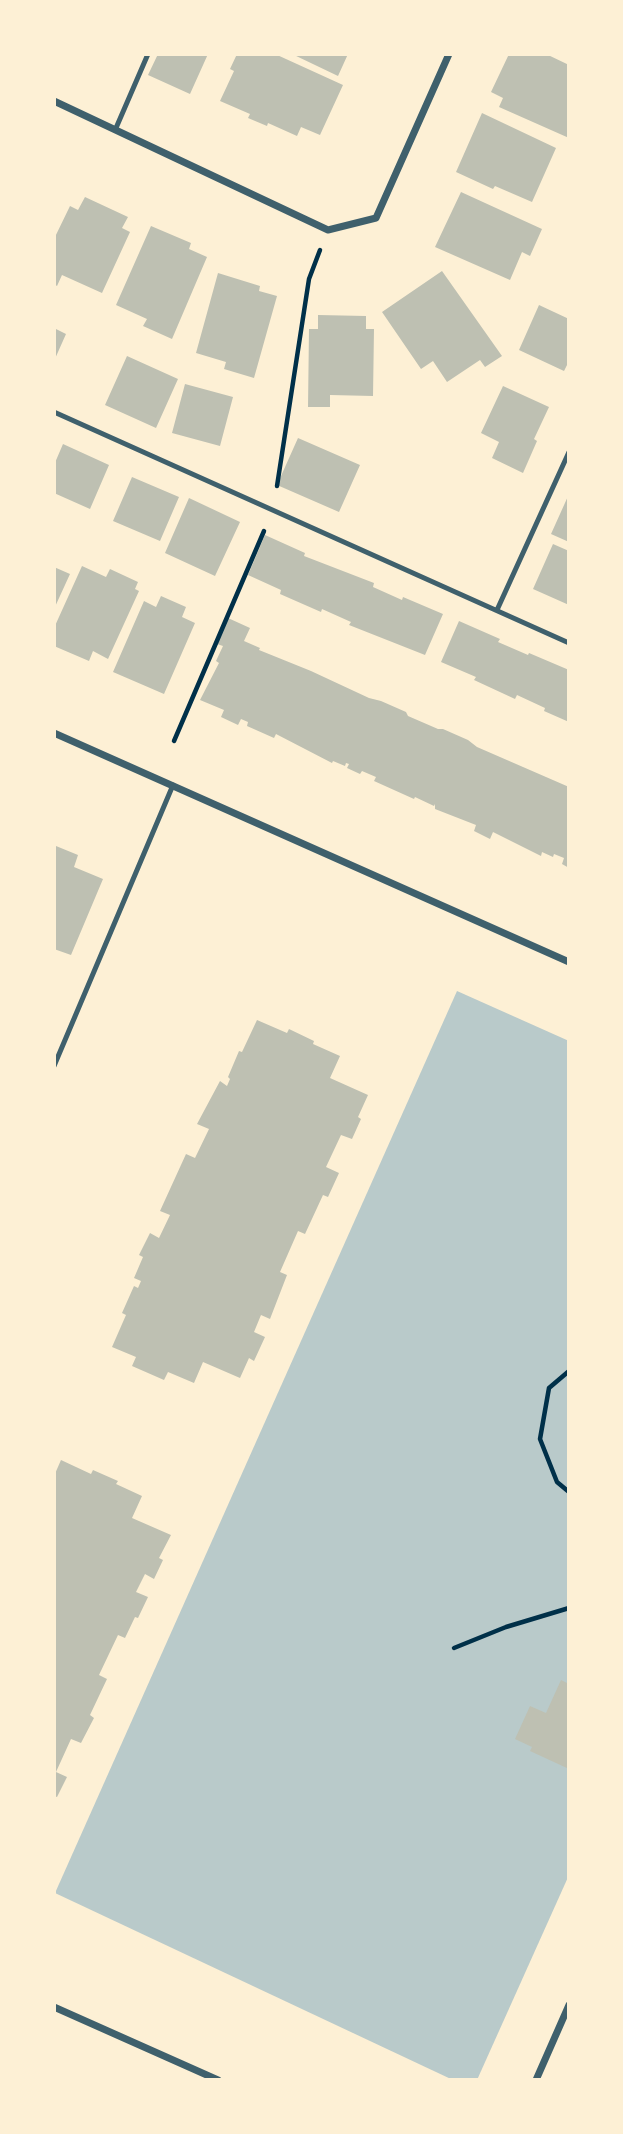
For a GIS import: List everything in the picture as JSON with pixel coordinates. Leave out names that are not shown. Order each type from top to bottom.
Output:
[{"type":"street","points":[[54,101],[328,230],[376,218],[449,54]]},
{"type":"street","points":[[54,733],[569,962]]},
{"type":"street","points":[[536,2080],[569,2005]]},
{"type":"street","points":[[54,2007],[218,2080]]},
{"type":"lane","points":[[116,128],[148,54]]},
{"type":"lane","points":[[54,412],[569,643]]},
{"type":"lane","points":[[497,610],[569,452]]},
{"type":"lane","points":[[54,1066],[173,785]]},
{"type":"path","points":[[569,1371],[550,1388],[540,1439],[557,1482],[569,1492]]},
{"type":"path","points":[[454,1648],[506,1627],[569,1608]]},
{"type":"shaded area","points":[[457,991],[569,1041],[569,1875],[477,2080],[453,2080],[55,1893]]},
{"type":"building","points":[[158,54],[208,54],[190,94],[148,75]]},
{"type":"building","points":[[237,54],[275,54],[343,85],[320,135],[301,127],[297,136],[268,123],[267,126],[248,118],[250,114],[220,101],[234,71],[230,69]]},
{"type":"building","points":[[292,54],[348,54],[338,76]]},
{"type":"building","points":[[509,54],[546,54],[569,65],[569,138],[499,107],[503,98],[491,92]]},
{"type":"building","points":[[482,113],[556,148],[532,202],[495,186],[493,189],[456,172]]},
{"type":"building","points":[[461,192],[542,229],[530,256],[522,252],[510,280],[435,247]]},
{"type":"building","points":[[85,197],[128,217],[122,228],[130,232],[102,293],[62,275],[57,286],[54,284],[54,239],[70,206],[78,210]]},
{"type":"building","points":[[151,226],[191,243],[189,249],[207,257],[172,339],[143,326],[147,319],[116,305]]},
{"type":"building","points":[[442,271],[502,356],[485,367],[480,360],[447,382],[433,361],[421,369],[382,312]]},
{"type":"building","points":[[218,273],[260,286],[259,291],[277,296],[254,378],[224,369],[226,362],[196,353]]},
{"type":"building","points":[[539,305],[569,319],[569,361],[564,371],[519,350]]},
{"type":"building","points":[[318,315],[366,316],[366,329],[374,329],[373,396],[330,395],[330,407],[308,407],[309,329],[318,329]]},
{"type":"building","points":[[54,328],[66,334],[54,361]]},
{"type":"building","points":[[127,356],[178,379],[156,428],[105,405]]},
{"type":"building","points":[[185,384],[233,397],[220,446],[172,433]]},
{"type":"building","points":[[503,386],[549,407],[534,439],[537,441],[523,473],[492,458],[499,442],[481,433]]},
{"type":"building","points":[[298,438],[360,465],[339,512],[277,485]]},
{"type":"building","points":[[63,444],[109,465],[90,509],[54,493],[54,465]]},
{"type":"building","points":[[132,477],[179,497],[160,541],[113,521]]},
{"type":"building","points":[[569,494],[569,542],[551,534]]},
{"type":"building","points":[[189,498],[240,522],[215,576],[165,553]]},
{"type":"building","points":[[265,535],[305,553],[304,556],[374,583],[373,587],[402,600],[403,597],[443,614],[425,655],[349,625],[351,622],[322,609],[321,612],[280,594],[281,590],[248,575]]},
{"type":"building","points":[[553,544],[569,551],[569,605],[533,589]]},
{"type":"building","points":[[82,566],[106,577],[110,569],[138,582],[135,589],[139,591],[108,659],[93,651],[89,661],[54,646],[54,628]]},
{"type":"building","points":[[54,567],[70,574],[54,609]]},
{"type":"building","points":[[161,596],[186,607],[182,617],[195,623],[164,694],[113,672],[144,601],[156,607]]},
{"type":"building","points":[[228,618],[250,628],[244,641],[260,648],[259,650],[406,712],[408,716],[468,740],[477,747],[569,787],[569,868],[562,864],[564,858],[554,854],[553,857],[542,852],[541,856],[493,832],[490,839],[474,831],[476,825],[435,809],[435,804],[434,806],[415,797],[414,799],[374,781],[376,777],[347,768],[349,764],[346,763],[345,766],[333,761],[332,763],[276,734],[274,738],[247,726],[248,722],[241,719],[238,725],[221,717],[224,710],[200,700],[219,663],[216,661],[223,646],[217,644]]},
{"type":"building","points":[[459,621],[500,639],[498,642],[569,670],[569,722],[544,711],[545,708],[517,695],[515,699],[474,680],[476,677],[441,662]]},
{"type":"building","points":[[56,846],[78,855],[74,867],[103,879],[71,955],[54,949]]},
{"type":"building","points":[[257,1020],[287,1033],[289,1029],[340,1056],[330,1078],[368,1095],[352,1139],[341,1135],[326,1167],[339,1173],[328,1197],[323,1195],[305,1234],[298,1231],[280,1272],[287,1275],[270,1319],[261,1315],[254,1332],[265,1337],[254,1361],[249,1358],[240,1378],[203,1362],[194,1383],[168,1372],[164,1380],[132,1366],[136,1357],[112,1347],[126,1315],[122,1313],[134,1286],[138,1288],[141,1281],[134,1278],[143,1257],[139,1255],[150,1233],[159,1238],[170,1215],[160,1211],[186,1154],[195,1158],[209,1129],[197,1124],[220,1081],[227,1086],[239,1051],[242,1052]]},
{"type":"building","points":[[61,1460],[91,1474],[93,1470],[118,1481],[116,1484],[142,1496],[132,1518],[171,1535],[159,1558],[163,1560],[154,1579],[145,1574],[136,1592],[148,1597],[138,1618],[135,1617],[125,1638],[118,1635],[99,1675],[107,1679],[90,1715],[94,1718],[81,1743],[71,1739],[56,1772],[67,1777],[57,1797],[54,1796],[54,1476]]},
{"type":"building","points":[[561,1680],[569,1684],[569,1769],[530,1751],[532,1747],[515,1739],[530,1706],[546,1713]]}]
